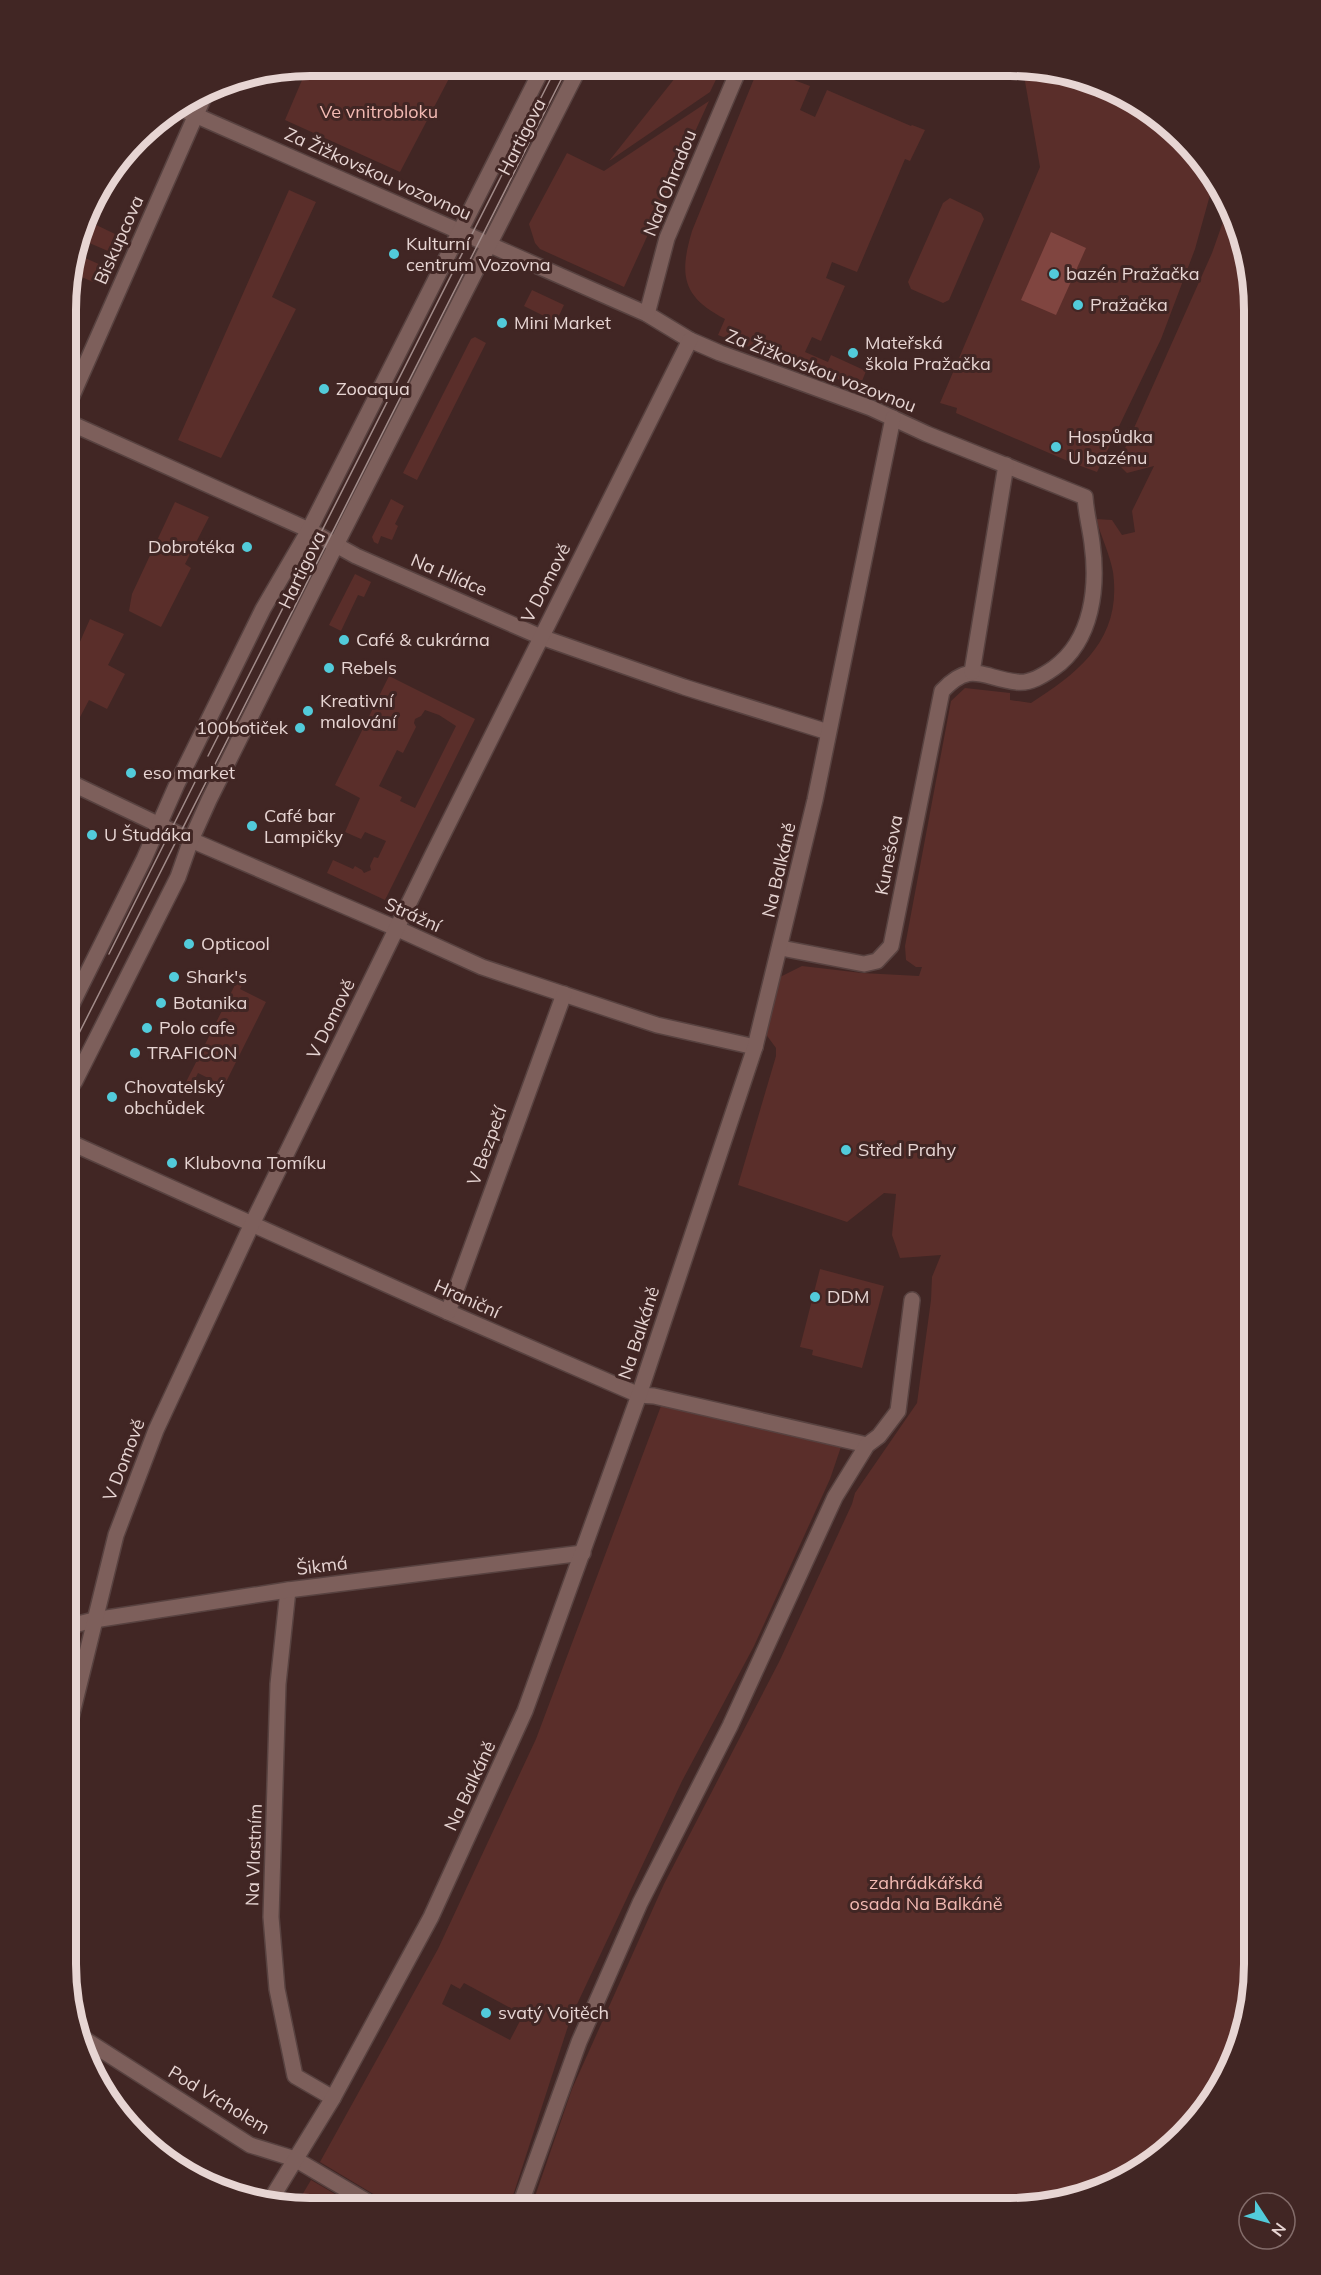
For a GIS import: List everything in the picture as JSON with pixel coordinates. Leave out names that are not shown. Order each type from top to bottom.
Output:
[{"type":"street","name":"Hartigova","points":[[76,996],[263,609],[309,530],[539,76]]},
{"type":"street","name":"Hartigova","points":[[76,1078],[178,877],[191,840],[336,545],[575,76]]},
{"type":"street","name":"Nad Ohradou","points":[[647,314],[667,238],[736,76]]},
{"type":"street","name":"Biskupcova","points":[[76,387],[200,104]]},
{"type":"street","name":"Za Žižkovskou vozovnou","points":[[187,112],[647,314],[690,340],[872,408],[1085,497],[1095,577],[1092,604],[1076,644],[1060,664],[1041,677],[1019,683],[972,672]]},
{"type":"street","name":"V Domově","points":[[76,1694],[116,1535],[156,1430],[252,1224],[690,340]]},
{"type":"street","name":"Na Balkáně","points":[[273,2196],[333,2098],[436,1907],[517,1731],[639,1395],[755,1047],[781,948],[893,418]]},
{"type":"street","name":"Na Hlídce","points":[[76,426],[309,530],[356,556],[541,637],[684,687],[828,732]]},
{"type":"street","points":[[972,672],[1006,465]]},
{"type":"street","name":"Kunešova","points":[[781,948],[864,964],[877,961],[891,946],[942,691],[953,679],[972,672]]},
{"type":"street","name":"Strážní","points":[[76,785],[191,840],[398,928],[482,967],[657,1025],[755,1047]]},
{"type":"street","name":"V Bezpečí","points":[[448,1312],[564,994]]},
{"type":"street","name":"Hraniční","points":[[76,1145],[639,1395],[654,1396],[867,1445]]},
{"type":"street","points":[[523,2198],[579,2042],[640,1903],[730,1726],[835,1497],[867,1445],[879,1436],[898,1411],[912,1300]]},
{"type":"street","name":"Šikmá","points":[[76,1624],[288,1590],[583,1553]]},
{"type":"street","name":"Na Vlastním","points":[[288,1590],[278,1695],[271,1917],[277,1989],[295,2076],[333,2098]]},
{"type":"street","name":"Pod Vrcholem","points":[[90,2043],[250,2145],[295,2160],[360,2198]]},
{"type":"green space","name":"Ve vnitrobloku","points":[[304,76],[450,76],[400,172],[285,120]]},
{"type":"green space","points":[[677,76],[718,76],[710,92],[609,161]]},
{"type":"green space","points":[[755,76],[796,76],[794,80],[810,86],[800,110],[815,117],[827,90],[925,130],[910,161],[905,159],[857,272],[832,262],[826,278],[845,286],[821,341],[812,337],[805,352],[828,362],[831,355],[866,371],[860,386],[803,368],[718,335],[725,319],[711,311],[692,293],[685,272],[692,231]]},
{"type":"green space","name":"Pražačka","points":[[1024,77],[1071,84],[1100,94],[1128,108],[1165,134],[1187,156],[1211,190],[1195,249],[1161,339],[1097,472],[956,413],[957,408],[940,403],[1040,167]]},
{"type":"green space","points":[[709,101],[624,287],[540,249],[535,243],[529,224],[567,153],[604,171]]},
{"type":"green space","points":[[289,190],[316,202],[272,297],[296,309],[221,458],[178,440]]},
{"type":"green space","points":[[950,198],[981,213],[984,219],[949,300],[943,303],[911,289],[908,282],[943,203]]},
{"type":"green space","name":"zahrádkářská osada Na Balkáně","points":[[1225,217],[1237,250],[1244,295],[1244,1980],[1237,2025],[1232,2040],[1205,2095],[1187,2119],[1165,2141],[1128,2167],[1100,2181],[1071,2191],[1026,2198],[534,2198],[572,2089],[664,1884],[780,1660],[855,1493],[917,1403],[932,1277],[941,1255],[900,1258],[892,1235],[896,1194],[884,1193],[847,1222],[738,1185],[776,1056],[776,1048],[765,1033],[778,978],[802,966],[862,973],[919,976],[922,967],[916,967],[906,960],[905,946],[951,701],[965,688],[1010,693],[1010,700],[1031,703],[1081,665],[1104,634],[1111,616],[1114,595],[1113,572],[1096,519],[1112,520],[1122,535],[1135,532],[1132,511],[1154,466],[1127,473],[1118,464],[1212,253]]},
{"type":"green space","points":[[93,223],[115,234],[108,251],[87,242]]},
{"type":"green space","points":[[83,257],[101,265],[93,282],[79,276]]},
{"type":"green space","points":[[532,290],[564,305],[556,322],[524,306]]},
{"type":"green space","points":[[475,337],[486,343],[417,480],[403,473],[471,339]]},
{"type":"green space","points":[[391,499],[404,506],[395,524],[398,526],[392,540],[381,536],[378,544],[372,537]]},
{"type":"green space","points":[[175,502],[209,517],[185,564],[191,568],[161,627],[129,611],[132,594]]},
{"type":"green space","points":[[355,574],[371,582],[364,597],[358,595],[341,631],[329,625]]},
{"type":"green space","points":[[90,619],[124,634],[108,665],[125,674],[107,709],[89,700],[76,725],[76,651]]},
{"type":"green space","points":[[389,676],[475,719],[385,900],[327,873],[333,860],[353,869],[355,866],[364,873],[371,870],[370,866],[374,857],[378,858],[386,841],[365,832],[361,839],[345,832],[360,798],[335,785]],"holes":[[[425,710],[439,715],[456,726],[415,808],[400,801],[402,797],[379,786],[397,750],[403,753],[416,727],[415,719]]]},
{"type":"green space","points":[[241,973],[247,976],[240,989],[266,1002],[224,1086],[198,1073],[192,1085],[186,1082]]},
{"type":"green space","points":[[820,1269],[884,1286],[862,1368],[812,1355],[813,1350],[800,1347]]},
{"type":"green space","points":[[661,1406],[842,1444],[830,1479],[754,1646],[682,1781],[571,2017],[512,2198],[380,2198],[320,2162],[438,1949],[536,1739]],"holes":[[[464,1983],[514,2010],[511,2016],[520,2021],[510,2040],[442,2004],[451,1984],[460,1989]]]},
{"type":"green space","points":[[311,2180],[342,2198],[310,2198],[300,2198]]},
{"type":"shaded area","name":"bazén Pražačka","points":[[1051,232],[1086,248],[1056,315],[1021,300]]},
{"type":"tram line","points":[[208,756],[552,76]]},
{"type":"tram line","points":[[76,1039],[563,76]]},
{"type":"tram line","points":[[109,954],[195,782]]},
{"type":"place","name":"Kulturní centrum Vozovna","points":[[394,254]]},
{"type":"place","name":"bazén Pražačka","points":[[1054,274]]},
{"type":"place","name":"Pražačka","points":[[1078,305]]},
{"type":"place","name":"Mini Market","points":[[502,323]]},
{"type":"place","name":"Mateřská škola Pražačka","points":[[853,353]]},
{"type":"place","name":"Zooaqua","points":[[324,389]]},
{"type":"place","name":"Hospůdka U bazénu","points":[[1056,447]]},
{"type":"place","name":"Dobrotéka","points":[[247,547]]},
{"type":"place","name":"Café & cukrárna","points":[[344,640]]},
{"type":"place","name":"Rebels","points":[[329,668]]},
{"type":"place","name":"Kreativní malování","points":[[308,711]]},
{"type":"place","name":"100botiček","points":[[300,728]]},
{"type":"place","name":"eso market","points":[[131,773]]},
{"type":"place","name":"Café bar Lampičky","points":[[252,826]]},
{"type":"place","name":"U Študáka","points":[[92,835]]},
{"type":"place","name":"Opticool","points":[[189,944]]},
{"type":"place","name":"Shark's","points":[[174,977]]},
{"type":"place","name":"Botanika","points":[[161,1003]]},
{"type":"place","name":"Polo cafe","points":[[147,1028]]},
{"type":"place","name":"TRAFICON","points":[[135,1053]]},
{"type":"place","name":"Chovatelský obchůdek","points":[[112,1097]]},
{"type":"place","name":"Střed Prahy","points":[[846,1150]]},
{"type":"place","name":"Klubovna Tomíku","points":[[172,1163]]},
{"type":"place","name":"DDM","points":[[815,1297]]},
{"type":"place","name":"svatý Vojtěch","points":[[486,2013]]}]
